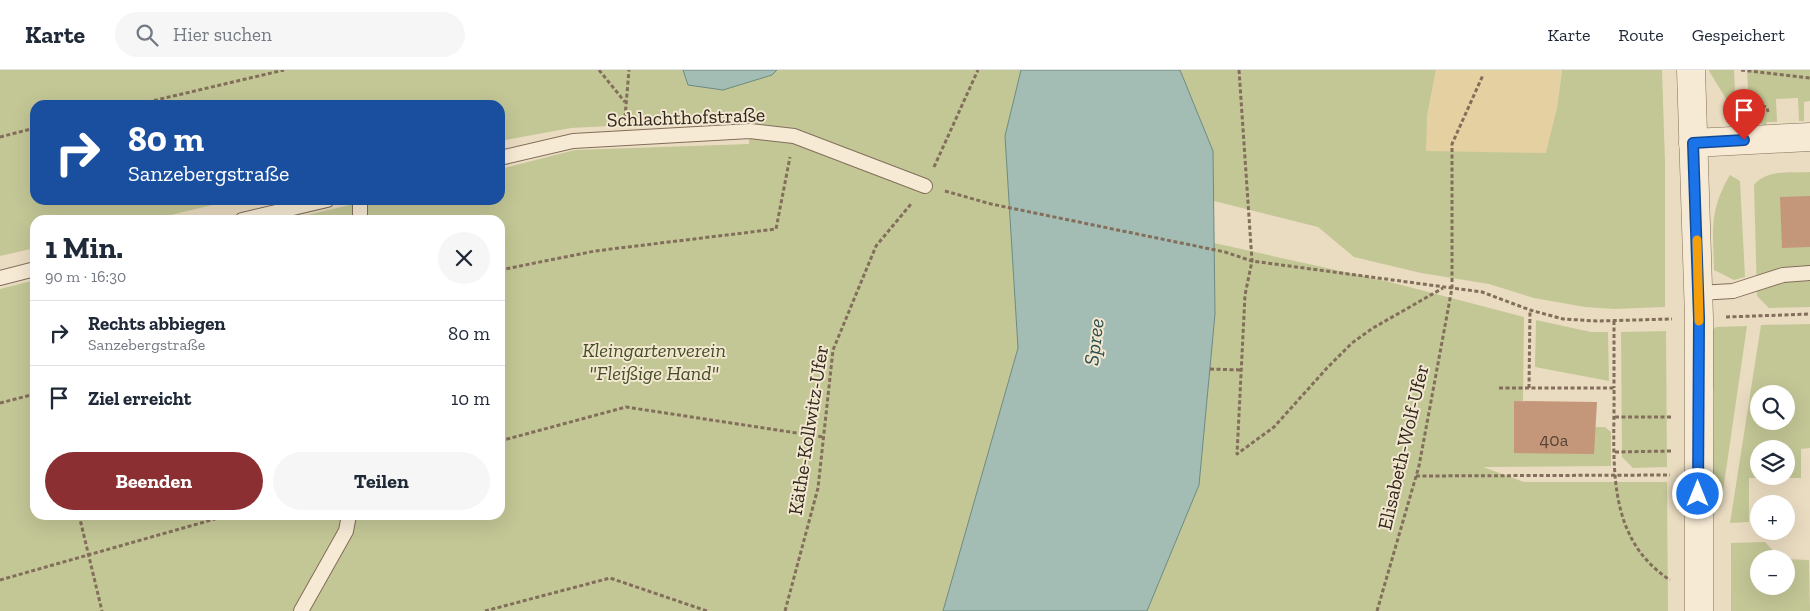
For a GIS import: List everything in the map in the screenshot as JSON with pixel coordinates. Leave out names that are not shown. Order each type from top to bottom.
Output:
[{"type":"street","points":[[1691,70],[1698,306],[1699,611]]},
{"type":"street","points":[[1693,143],[1810,137]]},
{"type":"lane","name":"Schlachthofstraße","points":[[505,157],[573,141],[750,131],[794,136],[926,186]]},
{"type":"lane","points":[[263,215],[305,205]]},
{"type":"lane","points":[[0,278],[30,270]]},
{"type":"lane","points":[[1698,306],[1733,291],[1783,275],[1810,274]]},
{"type":"lane","points":[[301,611],[346,530],[348,520]]},
{"type":"path","points":[[156,100],[284,70]]},
{"type":"path","points":[[599,70],[625,102]]},
{"type":"path","points":[[624,137],[625,102],[629,70]]},
{"type":"path","name":"Käthe-Kollwitz-Ufer","points":[[785,611],[818,488],[833,350],[876,246],[926,186],[978,70]]},
{"type":"path","points":[[1239,70],[1252,261],[1245,295],[1237,454],[1274,427],[1326,368],[1352,343],[1373,328],[1443,288]]},
{"type":"path","points":[[1742,70],[1810,78]]},
{"type":"path","name":"Elisabeth-Wolf-Ufer","points":[[1377,611],[1416,476],[1452,288],[1452,144],[1483,75]]},
{"type":"path","points":[[0,137],[30,129]]},
{"type":"path","points":[[505,269],[596,251],[776,229],[794,136]]},
{"type":"path","points":[[926,186],[991,204],[1226,252],[1252,261],[1482,292],[1530,310],[1563,319],[1614,321],[1698,306],[1810,314]]},
{"type":"path","points":[[1529,388],[1530,310]]},
{"type":"path","points":[[1614,321],[1617,500],[1625,528],[1642,556],[1657,572],[1676,585]]},
{"type":"path","points":[[1210,369],[1241,370]]},
{"type":"path","points":[[1499,388],[1614,388]]},
{"type":"path","points":[[0,404],[30,395]]},
{"type":"path","points":[[505,440],[626,407],[823,437]]},
{"type":"path","points":[[1615,417],[1677,417]]},
{"type":"path","points":[[1615,452],[1677,451]]},
{"type":"path","points":[[1416,476],[1678,475]]},
{"type":"path","points":[[80,520],[102,611]]},
{"type":"path","points":[[0,580],[211,520]]},
{"type":"path","points":[[485,611],[610,578],[707,611]]},
{"type":"green space","name":"Kleingartenverein \"Fleißige Hand\"","points":[[0,70],[683,70],[688,85],[772,75],[777,70],[1021,70],[1005,136],[1018,348],[943,611],[0,611],[0,289],[30,281],[30,520],[505,520],[505,215],[307,215],[350,205],[505,205],[505,168],[575,150],[749,144],[750,119],[571,128],[505,140],[505,100],[30,100],[30,205],[212,205],[171,215],[30,215],[30,249],[0,256]]},
{"type":"green space","points":[[1180,70],[1436,70],[1427,117],[1545,153],[1557,107],[1562,70],[1662,70],[1665,161],[1665,307],[1613,309],[1585,307],[1534,298],[1489,284],[1421,273],[1354,257],[1318,227],[1214,201],[1213,151]]},
{"type":"green space","points":[[1734,70],[1736,115],[1709,71]]},
{"type":"green space","points":[[1747,70],[1810,70],[1810,101],[1804,102],[1804,121],[1799,121],[1798,98],[1776,99],[1777,122],[1767,122],[1766,125],[1750,123]]},
{"type":"green space","points":[[1810,172],[1810,307],[1769,308],[1757,296],[1754,185],[1759,180],[1772,174]]},
{"type":"green space","points":[[1730,175],[1740,181],[1745,277],[1734,280],[1714,270],[1713,232],[1715,210]]},
{"type":"green space","points":[[1214,243],[1390,282],[1524,317],[1523,401],[1514,402],[1514,453],[1594,427],[1605,427],[1611,432],[1611,466],[1483,467],[1524,482],[1667,482],[1668,611],[1147,611],[1199,485],[1215,314]]},
{"type":"green space","points":[[1536,320],[1591,332],[1608,332],[1609,381],[1535,367]]},
{"type":"green space","points":[[1810,324],[1810,448],[1801,449],[1801,478],[1795,478],[1795,440],[1750,440],[1749,522],[1730,523],[1750,395],[1750,430],[1795,430],[1795,385],[1752,385],[1761,325]]},
{"type":"green space","points":[[1747,326],[1723,491],[1713,490],[1714,390],[1709,378],[1709,333],[1716,327]]},
{"type":"green space","points":[[1666,331],[1667,467],[1633,468],[1622,457],[1621,332]]},
{"type":"green space","points":[[1765,542],[1773,550],[1750,550],[1750,595],[1795,595],[1795,559],[1809,560],[1810,611],[1731,611],[1731,543]]},
{"type":"sand","points":[[1436,70],[1562,70],[1557,107],[1546,153],[1426,151],[1427,117]]},
{"type":"water","points":[[683,70],[777,70],[772,75],[723,90],[688,85]]},
{"type":"water","name":"Spree","points":[[1021,70],[1180,70],[1213,151],[1215,314],[1199,485],[1147,611],[943,611],[1018,348],[1005,136]]},
{"type":"building","points":[[1810,196],[1810,247],[1782,248],[1780,197]]},
{"type":"building","points":[[1514,401],[1597,402],[1594,454],[1514,453]]},
{"type":"slow traffic","points":[[1697,240],[1699,321]]},
{"type":"route","points":[[1698,494],[1699,318],[1693,143],[1744,140]]}]
